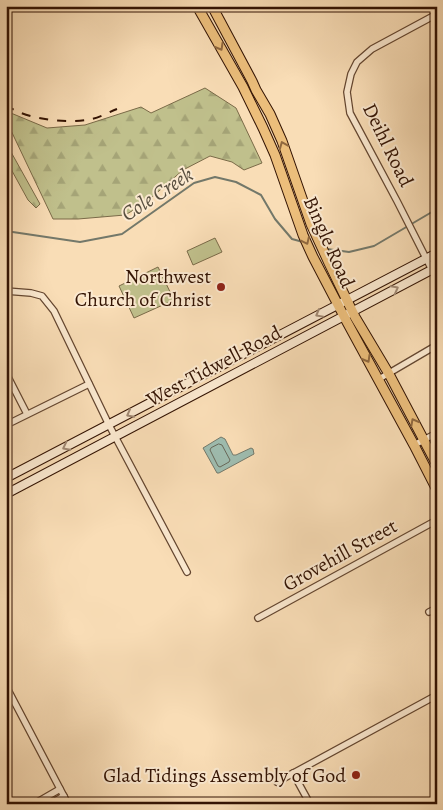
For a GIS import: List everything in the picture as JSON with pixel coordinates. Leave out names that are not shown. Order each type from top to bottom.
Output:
[{"type":"main road","name":"Bingle Road","points":[[197,6],[243,87],[269,141],[299,225],[313,257],[437,490]]},
{"type":"main road","name":"Bingle Road","points":[[212,6],[270,114],[282,141],[311,224],[352,311],[389,374],[437,465]]},
{"type":"main road","points":[[243,87],[252,81]]},
{"type":"main road","points":[[288,195],[299,191]]},
{"type":"main road","name":"West Tidwell Road","points":[[6,478],[437,253]]},
{"type":"main road","name":"West Tidwell Road","points":[[6,494],[434,268]]},
{"type":"main road","points":[[253,349],[260,360]]},
{"type":"main road","points":[[193,381],[199,392]]},
{"type":"street","name":"Deihl Road","points":[[434,268],[426,259],[350,113],[347,92],[351,74],[357,62],[372,49],[437,14]]},
{"type":"street","points":[[6,292],[31,293],[42,296],[54,311],[109,425],[187,572]]},
{"type":"street","points":[[379,379],[437,346]]},
{"type":"street","points":[[6,372],[28,414]]},
{"type":"street","points":[[6,426],[89,384]]},
{"type":"street","points":[[414,445],[437,433]]},
{"type":"street","name":"Grovehill Street","points":[[258,618],[437,520]]},
{"type":"street","points":[[430,612],[437,608]]},
{"type":"street","points":[[6,686],[68,804]]},
{"type":"street","points":[[276,782],[437,695]]},
{"type":"street","points":[[293,773],[310,804]]},
{"type":"street","points":[[34,804],[60,789]]},
{"type":"street","points":[[50,804],[64,796]]},
{"type":"green space","points":[[205,88],[236,108],[262,163],[244,170],[232,162],[210,156],[183,170],[144,204],[125,215],[53,219],[6,120],[6,111],[47,128],[85,125],[141,107],[151,113]]},
{"type":"green space","points":[[6,143],[40,204],[36,208],[28,200],[6,160]]},
{"type":"green space","points":[[215,238],[222,252],[193,265],[187,251]]},
{"type":"green space","points":[[158,267],[174,300],[134,318],[119,286]]},
{"type":"water","points":[[221,437],[225,439],[233,455],[251,448],[254,454],[217,473],[203,448]]},
{"type":"waterway","name":"Cole Creek","points":[[6,231],[80,242],[122,234],[194,183],[215,177],[236,182],[261,195],[275,219],[292,239],[303,242]]},
{"type":"waterway","name":"Cole Creek","points":[[327,249],[349,252],[374,246],[437,209]]},
{"type":"railway","points":[[6,105],[24,114],[60,121],[92,119],[117,109]]},
{"type":"place","name":"Northwest Church of Christ","points":[[221,287]]},
{"type":"place","name":"Glad Tidings Assembly of God","points":[[356,775]]}]
